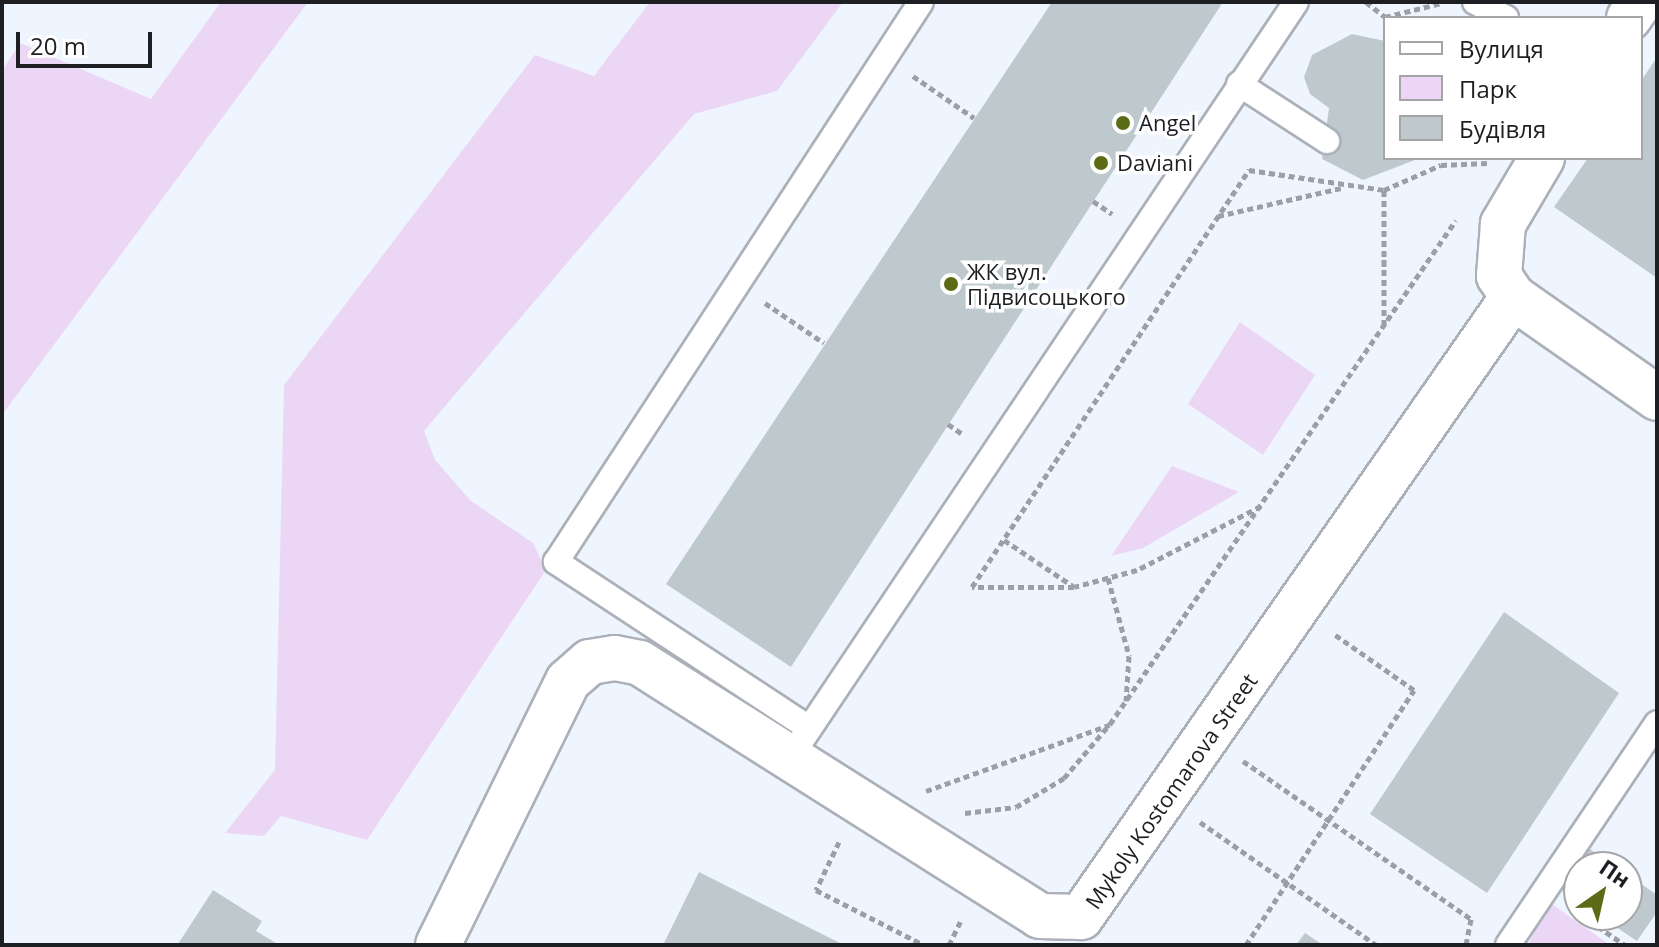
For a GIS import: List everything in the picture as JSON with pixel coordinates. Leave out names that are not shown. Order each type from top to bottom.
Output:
[{"type":"street","points":[[1541,160],[1503,224],[1495,253],[1513,297],[1657,398]]},
{"type":"street","name":"Mykoly Kostomarova Street","points":[[438,945],[568,681],[590,662],[640,663],[799,743],[859,802],[1040,916],[1060,921],[1096,904],[1513,297]]},
{"type":"lane","points":[[921,2],[556,562],[799,743],[1296,2]]},
{"type":"lane","points":[[1475,2],[1502,16]]},
{"type":"lane","points":[[1239,84],[1327,141]]},
{"type":"lane","points":[[1508,945],[1657,723]]},
{"type":"path","points":[[1366,2],[1384,16]]},
{"type":"path","points":[[1389,16],[1447,2]]},
{"type":"path","points":[[886,57],[974,118]]},
{"type":"path","points":[[1486,176],[1496,160]]},
{"type":"path","points":[[1261,506],[1200,542],[1108,578],[1074,587],[972,587],[1249,170],[1346,187],[1384,190],[1441,165],[1496,160]]},
{"type":"path","points":[[1218,216],[1346,187]]},
{"type":"path","points":[[1384,190],[1384,328]]},
{"type":"path","points":[[956,812],[1016,807],[1064,778],[1110,724],[1460,214]]},
{"type":"path","points":[[737,284],[824,343]]},
{"type":"path","points":[[1004,540],[1074,587]]},
{"type":"path","points":[[1108,578],[1127,641],[1126,701]]},
{"type":"path","points":[[1246,945],[1414,690],[1298,610]]},
{"type":"path","points":[[930,803],[916,794],[1110,724]]},
{"type":"path","points":[[1210,738],[1471,919],[1466,945]]},
{"type":"path","points":[[1168,799],[1376,945]]},
{"type":"path","points":[[859,802],[816,890],[924,945]]},
{"type":"path","points":[[1604,931],[1622,944]]},
{"type":"green space","points":[[221,2],[308,2],[2,415],[2,71],[20,43],[151,99]]},
{"type":"green space","points":[[650,2],[843,2],[777,91],[694,114],[424,431],[435,460],[471,501],[533,543],[546,570],[367,840],[281,816],[264,836],[225,833],[275,770],[284,385],[535,55],[594,76]]},
{"type":"green space","points":[[1240,322],[1315,375],[1263,455],[1188,404]]},
{"type":"green space","points":[[1172,466],[1239,492],[1143,548],[1111,556]]},
{"type":"green space","points":[[1549,902],[1563,912],[1563,931],[1590,931],[1610,945],[1528,945]]},
{"type":"building","name":"ЖК вул. Підвисоцького","points":[[1052,2],[1223,2],[791,667],[666,584]]},
{"type":"building","points":[[1352,34],[1383,41],[1383,160],[1415,160],[1363,180],[1322,159],[1329,108],[1310,94],[1304,77],[1312,55]]},
{"type":"building","points":[[1657,57],[1657,278],[1554,207],[1587,160],[1643,160],[1643,78]]},
{"type":"building","points":[[1504,612],[1619,693],[1487,893],[1370,814]]},
{"type":"building","points":[[699,872],[796,921],[844,945],[663,945]]},
{"type":"building","points":[[1643,885],[1657,895],[1657,912],[1637,941],[1622,931],[1643,931]]},
{"type":"building","points":[[213,890],[262,921],[256,931],[279,945],[178,944]]},
{"type":"building","points":[[1305,933],[1323,945],[1296,945]]},
{"type":"place","name":"Angel","points":[[1123,123]]},
{"type":"place","name":"Daviani","points":[[1101,163]]},
{"type":"place","name":"ЖК вул. Підвисоцького","points":[[951,284]]}]
